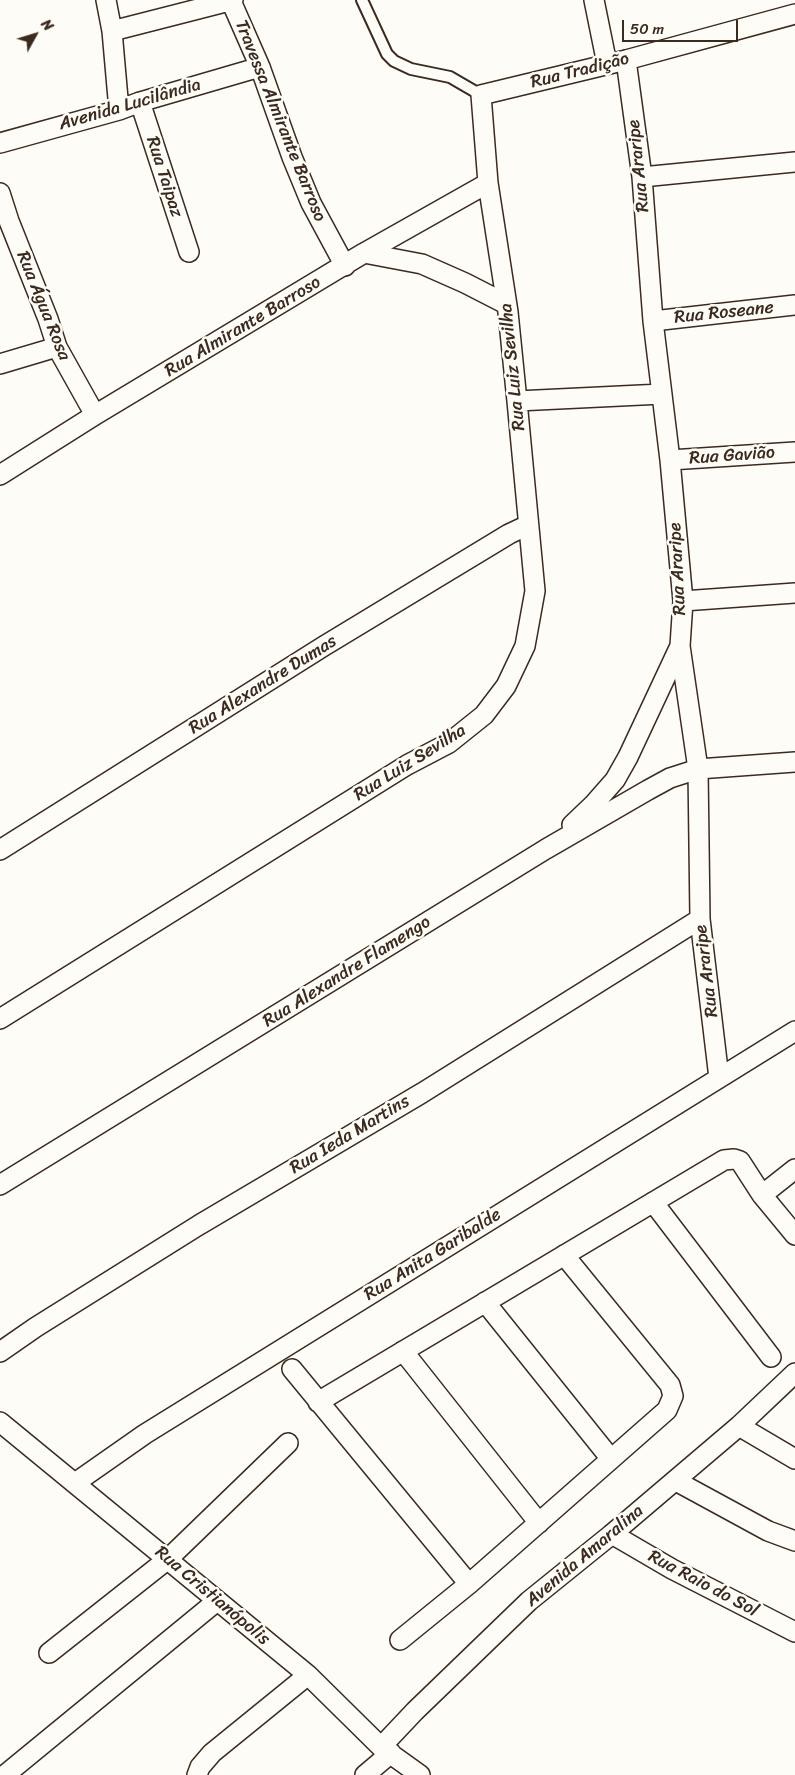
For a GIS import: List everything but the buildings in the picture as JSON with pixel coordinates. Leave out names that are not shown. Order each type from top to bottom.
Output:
[{"type":"street","points":[[106,0],[112,31],[119,110]]},
{"type":"street","points":[[112,31],[232,0]]},
{"type":"street","name":"Travessa Almirante Barroso","points":[[232,0],[311,203],[345,266]]},
{"type":"street","points":[[594,0],[608,64]]},
{"type":"street","name":"Rua Tradição","points":[[481,95],[626,60],[795,14]]},
{"type":"street","name":"Rua Araripe","points":[[626,60],[642,177],[653,321],[670,460],[683,601],[680,646],[698,769],[700,919],[719,1078]]},
{"type":"street","name":"Avenida Lucilândia","points":[[0,143],[260,68]]},
{"type":"street","name":"Rua Luiz Sevilha","points":[[0,1019],[407,766],[449,743],[484,715],[506,686],[524,646],[535,591],[517,401],[506,304],[488,183],[481,95]]},
{"type":"street","name":"Rua Taipaz","points":[[140,102],[189,252]]},
{"type":"street","points":[[642,177],[795,162]]},
{"type":"street","name":"Rua Almirante Barroso","points":[[0,475],[95,414],[364,254],[488,183]]},
{"type":"street","name":"Rua Água Rosa","points":[[0,194],[57,347],[95,414]]},
{"type":"street","points":[[364,254],[422,264],[466,283],[506,304]]},
{"type":"street","name":"Rua Roseane","points":[[653,321],[795,305]]},
{"type":"street","points":[[0,364],[57,347]]},
{"type":"street","points":[[517,401],[662,394]]},
{"type":"street","name":"Rua Gavião","points":[[670,460],[795,452]]},
{"type":"street","name":"Rua Alexandre Dumas","points":[[0,850],[324,646],[509,534],[528,525]]},
{"type":"street","points":[[683,601],[795,593]]},
{"type":"street","points":[[546,849],[593,805],[614,780],[628,757],[680,646]]},
{"type":"street","name":"Rua Alexandre Flamengo","points":[[0,1185],[546,849],[670,778],[698,769],[795,762]]},
{"type":"street","name":"Rua Ieda Martins","points":[[0,1352],[36,1327],[182,1235],[422,1093],[700,919]]},
{"type":"street","name":"Rua Anita Garibalde","points":[[75,1483],[145,1434],[795,1031]]},
{"type":"street","points":[[318,1402],[724,1160],[734,1159],[740,1161],[762,1195],[795,1234]]},
{"type":"street","points":[[762,1195],[795,1169]]},
{"type":"street","points":[[653,1202],[771,1357]]},
{"type":"street","points":[[400,1640],[469,1584],[667,1410],[673,1396],[670,1385],[564,1255]]},
{"type":"street","points":[[485,1302],[611,1459]]},
{"type":"street","points":[[403,1351],[538,1523]]},
{"type":"street","points":[[292,1369],[469,1584]]},
{"type":"street","name":"Avenida Amaralina","points":[[365,1775],[415,1711],[529,1601],[676,1481],[740,1426],[795,1373]]},
{"type":"street","name":"Rua Cristianópolis","points":[[0,1422],[308,1675],[386,1750],[420,1775]]},
{"type":"street","points":[[740,1426],[795,1459]]},
{"type":"street","points":[[49,1653],[168,1559],[288,1443]]},
{"type":"street","points":[[676,1481],[768,1532],[795,1541]]},
{"type":"street","name":"Rua Raio do Sol","points":[[612,1534],[672,1569],[795,1632]]},
{"type":"street","points":[[5,1775],[217,1601]]},
{"type":"street","points":[[198,1775],[200,1767],[212,1753],[308,1675]]},
{"type":"lane","points":[[362,0],[387,54],[394,61],[411,69],[450,76],[481,95]]}]
